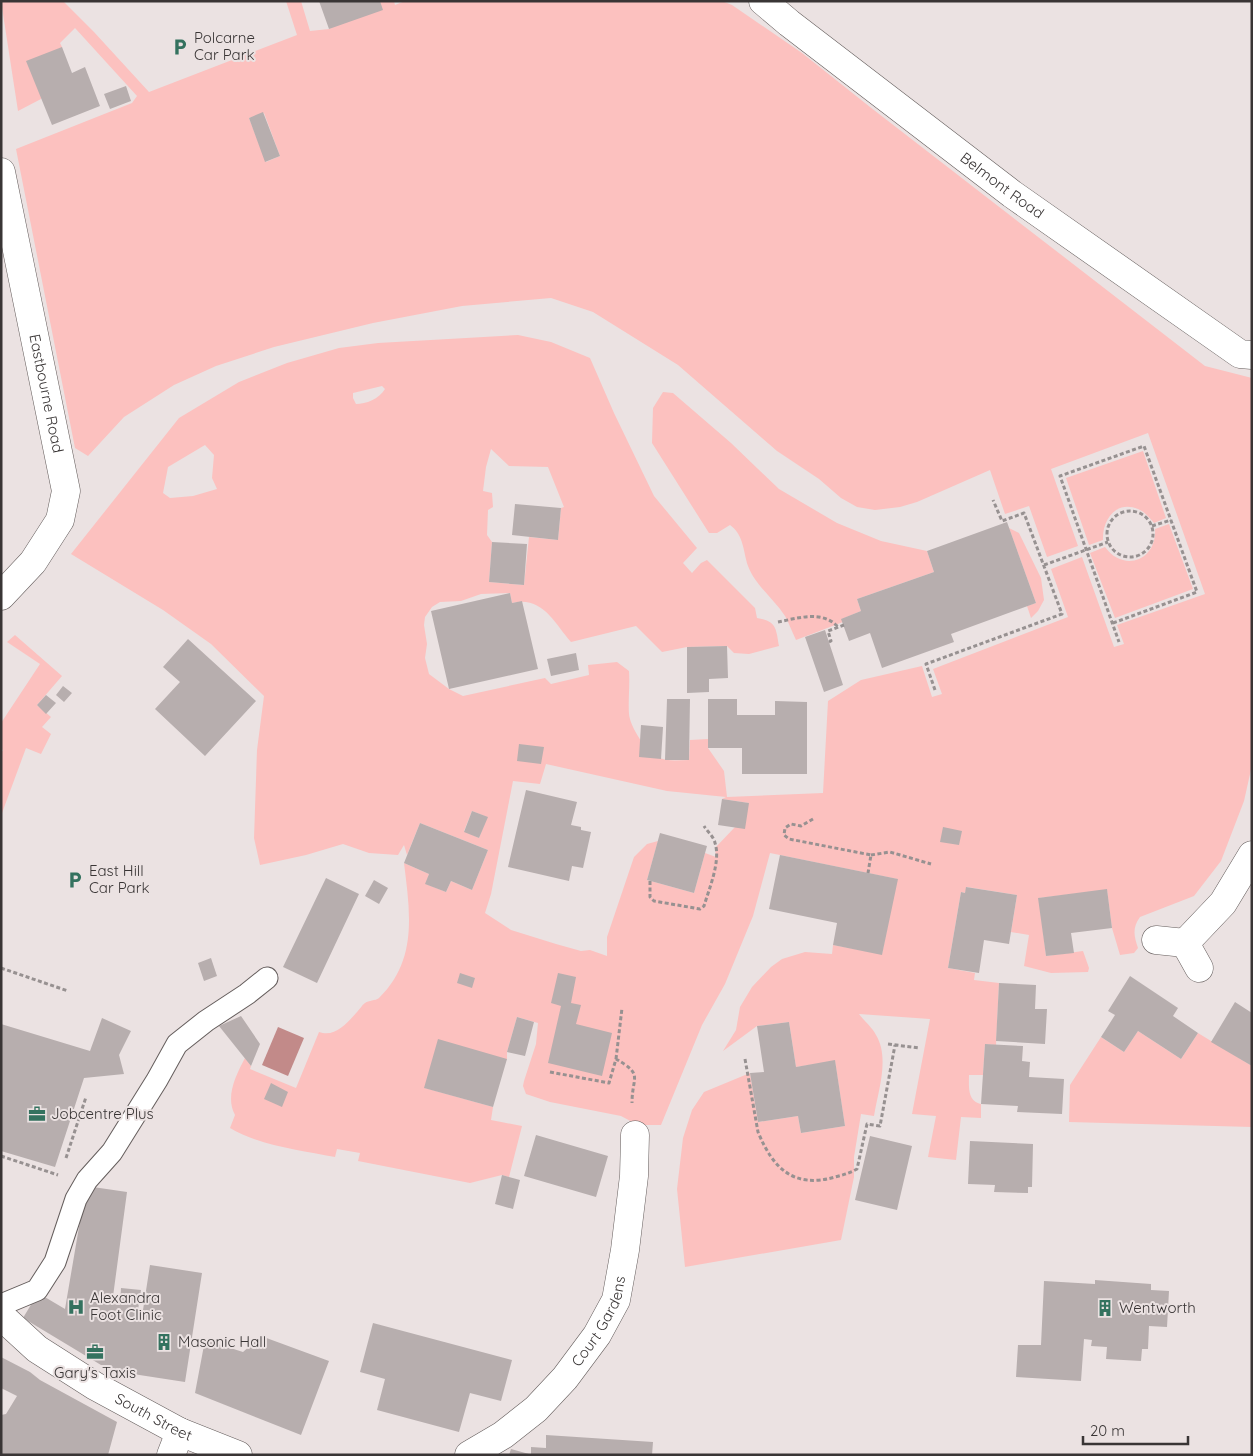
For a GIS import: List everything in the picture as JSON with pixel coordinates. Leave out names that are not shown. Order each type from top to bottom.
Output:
[{"type":"street","name":"Belmont Road","points":[[763,1],[1012,194],[1240,354],[1252,355]]},
{"type":"street","name":"Eastbourne Road","points":[[1,172],[66,491],[60,520],[33,562],[1,596]]},
{"type":"street","points":[[1156,940],[1185,942],[1223,903],[1252,855]]},
{"type":"street","points":[[1185,942],[1199,968]]},
{"type":"street","name":"Court Gardens","points":[[469,1455],[503,1435],[536,1409],[565,1378],[596,1335],[616,1300],[625,1250],[634,1176],[633,1123]]},
{"type":"street","name":"South Street","points":[[1,1316],[37,1349],[95,1386],[175,1444],[238,1455]]},
{"type":"lane","points":[[1,1305],[37,1290],[55,1262],[76,1199],[87,1180],[112,1152],[177,1044],[267,978]]},
{"type":"path","points":[[1113,622],[1197,592],[1144,446],[1060,476],[1119,642]]},
{"type":"path","points":[[935,690],[926,664],[1062,614],[1024,513],[1002,521],[993,500]]},
{"type":"path","points":[[1130,510],[1144,514],[1152,526],[1154,534],[1148,549],[1134,557],[1118,554],[1108,542],[1107,527],[1111,520],[1123,511],[1130,510]]},
{"type":"path","points":[[1152,526],[1171,520]]},
{"type":"path","points":[[1044,565],[1108,542]]},
{"type":"path","points":[[778,622],[800,618],[824,617],[834,622],[838,628]]},
{"type":"path","points":[[829,642],[831,641],[828,631],[844,625]]},
{"type":"path","points":[[813,819],[801,826],[791,824],[785,828],[784,835],[789,839],[871,854],[890,852],[931,864]]},
{"type":"path","points":[[650,880],[650,897],[654,901],[700,909],[704,906],[716,857],[715,842],[704,826]]},
{"type":"path","points":[[868,873],[871,854]]},
{"type":"path","points":[[1,968],[68,991]]},
{"type":"path","points":[[550,1072],[609,1084],[616,1060],[622,1008]]},
{"type":"path","points":[[888,1044],[919,1048]]},
{"type":"path","points":[[745,1059],[758,1132],[762,1141],[782,1170],[793,1177],[811,1182],[836,1177],[857,1169],[868,1124],[880,1126],[895,1045]]},
{"type":"path","points":[[616,1060],[631,1068],[635,1076],[632,1095],[633,1123]]},
{"type":"path","points":[[64,1167],[86,1097]]},
{"type":"path","points":[[1,1156],[61,1176]]},
{"type":"shaded area","points":[[1,1],[63,1],[149,92],[297,35],[286,1],[301,1],[310,31],[329,29],[380,1],[394,1],[395,5],[405,1],[722,1],[732,5],[802,53],[1205,366],[1252,378],[1252,765],[1244,801],[1221,861],[1194,896],[1140,917],[1135,928],[1138,948],[1134,953],[1120,955],[1112,928],[1107,890],[1039,898],[1046,956],[1083,951],[1089,968],[1088,972],[1051,973],[1024,966],[1029,935],[1011,932],[1017,895],[967,887],[965,893],[961,892],[948,968],[975,973],[974,980],[999,983],[996,1045],[985,1044],[983,1075],[969,1075],[971,1096],[973,1100],[981,1104],[981,1118],[961,1117],[956,1160],[928,1157],[936,1116],[912,1114],[930,1019],[859,1014],[874,1032],[880,1044],[883,1064],[874,1116],[861,1114],[854,1157],[854,1177],[841,1240],[685,1267],[677,1189],[683,1138],[692,1110],[704,1092],[750,1073],[758,1122],[798,1116],[801,1133],[845,1126],[835,1061],[796,1067],[789,1022],[757,1026],[723,1051],[736,1030],[740,1007],[752,987],[771,967],[782,959],[805,952],[832,954],[833,945],[882,954],[897,879],[770,853],[753,916],[725,984],[702,1025],[661,1125],[638,1125],[621,1116],[550,1102],[526,1094],[523,1086],[536,1044],[538,1023],[517,1017],[507,1052],[507,1059],[425,1088],[493,1107],[491,1120],[522,1126],[509,1177],[502,1175],[470,1183],[358,1161],[360,1153],[337,1149],[335,1157],[281,1147],[255,1139],[230,1128],[235,1115],[232,1108],[231,1094],[245,1058],[251,1066],[250,1069],[296,1088],[319,1032],[330,1033],[340,1028],[364,1004],[379,998],[392,983],[406,952],[408,935],[408,899],[404,863],[429,874],[426,884],[446,892],[451,881],[472,890],[488,850],[420,823],[407,855],[404,845],[398,855],[369,853],[343,844],[306,855],[260,865],[254,838],[257,750],[264,696],[211,644],[163,610],[71,554],[179,418],[239,382],[287,363],[339,348],[378,343],[518,335],[551,342],[590,358],[654,496],[697,548],[683,563],[692,573],[701,563],[707,560],[755,608],[757,618],[764,619],[772,624],[776,630],[779,646],[749,654],[734,653],[727,646],[687,647],[662,652],[636,626],[571,642],[553,619],[540,607],[532,603],[512,603],[510,593],[481,594],[461,601],[440,602],[432,607],[425,617],[424,625],[427,644],[425,658],[429,674],[449,689],[463,696],[545,678],[551,684],[589,675],[588,665],[617,662],[629,671],[630,719],[635,732],[644,744],[653,754],[662,759],[689,760],[690,740],[708,739],[708,748],[724,771],[727,797],[823,793],[828,701],[861,680],[922,666],[932,697],[942,694],[933,669],[1068,617],[1051,569],[1082,557],[1114,647],[1124,644],[1117,625],[1205,594],[1148,433],[1051,469],[1078,546],[1047,557],[1029,506],[1005,514],[990,470],[917,502],[900,507],[875,510],[857,507],[841,498],[819,479],[777,451],[678,365],[593,312],[551,298],[462,306],[373,323],[274,347],[216,366],[174,385],[124,417],[88,456],[75,448],[16,149],[132,103],[137,96],[75,28],[60,43],[62,47],[41,99],[18,111]],"holes":[[[264,113],[280,156],[266,162],[249,118]],[[382,386],[385,389],[376,398],[364,403],[356,404],[353,393]],[[205,445],[214,455],[212,478],[217,489],[193,496],[170,498],[163,493],[168,467]],[[491,449],[509,466],[548,467],[564,507],[561,508],[558,540],[529,537],[524,585],[489,582],[492,542],[487,535],[488,510],[493,507],[492,493],[483,491],[486,467]],[[546,764],[667,791],[726,797],[722,799],[749,803],[735,827],[715,848],[716,857],[705,853],[694,893],[647,880],[658,841],[647,844],[634,857],[607,937],[607,956],[590,950],[581,951],[511,930],[485,913],[491,894],[513,781],[540,784]],[[472,811],[487,817],[479,838],[464,831]]]},
{"type":"shaded area","points":[[663,392],[673,393],[731,443],[779,489],[837,523],[881,541],[927,551],[934,572],[857,599],[861,611],[842,619],[843,622],[796,640],[785,616],[751,573],[735,529],[730,525],[717,533],[709,533],[652,443],[653,408]]},
{"type":"shaded area","points":[[1143,451],[1166,518],[1154,523],[1140,510],[1123,507],[1108,519],[1103,533],[1103,540],[1089,545],[1066,478]]},
{"type":"shaded area","points":[[1169,524],[1193,589],[1115,618],[1090,553],[1105,547],[1121,560],[1130,561],[1138,559],[1151,549],[1155,529]]},
{"type":"shaded area","points":[[1009,528],[1019,533],[1041,578],[1044,600],[1038,611],[1031,618],[1027,606],[1036,603]]},
{"type":"shaded area","points":[[15,635],[62,676],[37,705],[51,717],[42,727],[51,734],[41,754],[26,748],[2,813],[1,753],[3,750],[1,749],[1,723],[40,664],[7,642]]},
{"type":"shaded area","points":[[278,1027],[304,1038],[288,1076],[262,1065]]},
{"type":"shaded area","points":[[1138,1031],[1181,1059],[1198,1033],[1252,1066],[1252,1127],[1069,1122],[1070,1085],[1101,1037],[1124,1052]]},
{"type":"building","points":[[319,1],[380,1],[383,10],[329,29]]},
{"type":"building","points":[[62,47],[72,73],[85,67],[100,106],[52,125],[26,61]]},
{"type":"building","points":[[126,86],[131,101],[110,109],[104,94]]},
{"type":"building","points":[[263,112],[280,156],[265,162],[249,118]]},
{"type":"building","points":[[515,504],[561,508],[558,540],[512,535]]},
{"type":"building","points":[[1007,522],[1036,603],[951,634],[954,642],[882,668],[870,633],[849,641],[841,619],[861,611],[857,599],[934,572],[927,551]]},
{"type":"building","points":[[492,542],[527,544],[524,585],[489,582]]},
{"type":"building","points":[[510,593],[512,603],[522,601],[538,669],[449,689],[431,611]]},
{"type":"building","points":[[825,630],[843,685],[824,692],[805,637]]},
{"type":"building","points":[[188,639],[256,701],[205,756],[155,709],[180,682],[163,667]]},
{"type":"building","points":[[727,646],[728,678],[709,679],[709,692],[687,693],[687,647]]},
{"type":"building","points":[[576,653],[579,670],[551,676],[547,659]]},
{"type":"building","points":[[63,686],[72,693],[64,702],[56,695]]},
{"type":"building","points":[[46,695],[56,703],[46,714],[37,705]]},
{"type":"building","points":[[667,699],[690,699],[689,760],[665,760]]},
{"type":"building","points":[[708,699],[737,699],[737,715],[775,715],[775,701],[807,702],[807,774],[742,774],[742,748],[708,748]]},
{"type":"building","points":[[641,725],[663,727],[661,759],[639,757]]},
{"type":"building","points":[[519,744],[544,747],[541,764],[517,761]]},
{"type":"building","points":[[526,790],[577,802],[571,825],[591,832],[583,868],[572,866],[569,881],[508,867]]},
{"type":"building","points":[[722,799],[749,803],[745,829],[718,825]]},
{"type":"building","points":[[472,811],[488,817],[479,838],[464,832]]},
{"type":"building","points":[[420,823],[488,850],[472,890],[451,881],[446,892],[425,884],[429,874],[404,863]]},
{"type":"building","points":[[943,827],[962,831],[959,845],[940,842]]},
{"type":"building","points":[[660,833],[707,846],[694,893],[647,880]]},
{"type":"building","points":[[780,855],[898,879],[882,955],[833,945],[837,923],[769,909]]},
{"type":"building","points":[[326,878],[359,894],[317,983],[283,967]]},
{"type":"building","points":[[374,880],[388,888],[379,904],[365,896]]},
{"type":"building","points":[[966,887],[1017,895],[1009,944],[984,940],[979,973],[948,968],[961,892],[965,893]]},
{"type":"building","points":[[1107,889],[1112,928],[1071,933],[1074,953],[1046,956],[1038,898]]},
{"type":"building","points":[[211,958],[217,976],[204,981],[198,963]]},
{"type":"building","points":[[460,973],[475,978],[472,988],[457,983]]},
{"type":"building","points":[[558,973],[576,977],[571,1003],[581,1005],[576,1024],[612,1033],[602,1076],[548,1063],[561,1006],[551,1003]]},
{"type":"building","points":[[1130,976],[1178,1008],[1173,1016],[1198,1033],[1181,1059],[1138,1031],[1124,1052],[1101,1037],[1115,1015],[1108,1011]]},
{"type":"building","points":[[999,983],[1036,985],[1035,1009],[1047,1009],[1045,1044],[996,1041]]},
{"type":"building","points":[[1235,1002],[1252,1013],[1252,1066],[1211,1042]]},
{"type":"building","points":[[241,1016],[260,1044],[251,1066],[219,1026]]},
{"type":"building","points":[[517,1017],[534,1022],[525,1056],[507,1052]]},
{"type":"building","name":"Jobcentre Plus","points":[[102,1018],[131,1031],[119,1055],[124,1074],[84,1078],[55,1167],[1,1151],[1,1024],[90,1051]]},
{"type":"building","points":[[789,1022],[796,1067],[835,1060],[845,1126],[801,1133],[798,1116],[758,1122],[750,1073],[764,1072],[757,1026]]},
{"type":"building","points":[[438,1039],[507,1059],[493,1107],[424,1088]]},
{"type":"building","points":[[985,1044],[1023,1046],[1022,1061],[1030,1062],[1029,1077],[1064,1079],[1062,1114],[1017,1112],[1018,1106],[981,1104]]},
{"type":"building","points":[[271,1083],[288,1092],[282,1107],[264,1099]]},
{"type":"building","points":[[536,1135],[608,1156],[596,1197],[524,1176]]},
{"type":"building","points":[[870,1136],[912,1146],[897,1210],[855,1200]]},
{"type":"building","points":[[970,1141],[1033,1144],[1032,1187],[1028,1187],[1028,1193],[994,1192],[995,1185],[968,1184]]},
{"type":"building","points":[[502,1175],[520,1180],[513,1209],[495,1204]]},
{"type":"building","points":[[86,1186],[127,1192],[112,1304],[120,1305],[121,1288],[141,1290],[138,1310],[143,1310],[150,1265],[202,1273],[185,1382],[133,1374],[101,1365],[23,1318],[38,1293],[65,1309]]},
{"type":"building","name":"Wentworth","points":[[1095,1280],[1151,1284],[1151,1290],[1169,1291],[1167,1327],[1149,1326],[1148,1349],[1142,1349],[1141,1361],[1106,1359],[1107,1347],[1091,1346],[1092,1340],[1084,1339],[1081,1381],[1016,1377],[1018,1345],[1041,1345],[1044,1281],[1095,1284]]},
{"type":"building","points":[[373,1323],[512,1360],[501,1401],[470,1393],[459,1432],[377,1410],[385,1379],[360,1372]]},
{"type":"building","points":[[261,1336],[329,1361],[301,1435],[195,1393],[205,1340],[243,1352]]},
{"type":"building","points":[[1,1357],[117,1422],[108,1455],[1,1455],[1,1415],[6,1414],[17,1396],[1,1388]]},
{"type":"building","points":[[546,1435],[653,1442],[652,1455],[531,1455],[531,1447],[546,1448]]},
{"type":"building","points":[[511,1449],[529,1454],[529,1455],[509,1455]]},
{"type":"place","name":"Polcarne Car Park","points":[[180,47]]},
{"type":"place","name":"East Hill Car Park","points":[[75,880]]},
{"type":"place","name":"Jobcentre Plus","points":[[37,1114]]},
{"type":"place","name":"Alexandra Foot Clinic","points":[[76,1307]]},
{"type":"place","name":"Wentworth","points":[[1105,1308]]},
{"type":"place","name":"Masonic Hall","points":[[164,1342]]},
{"type":"place","name":"Gary's Taxis","points":[[95,1352]]}]
